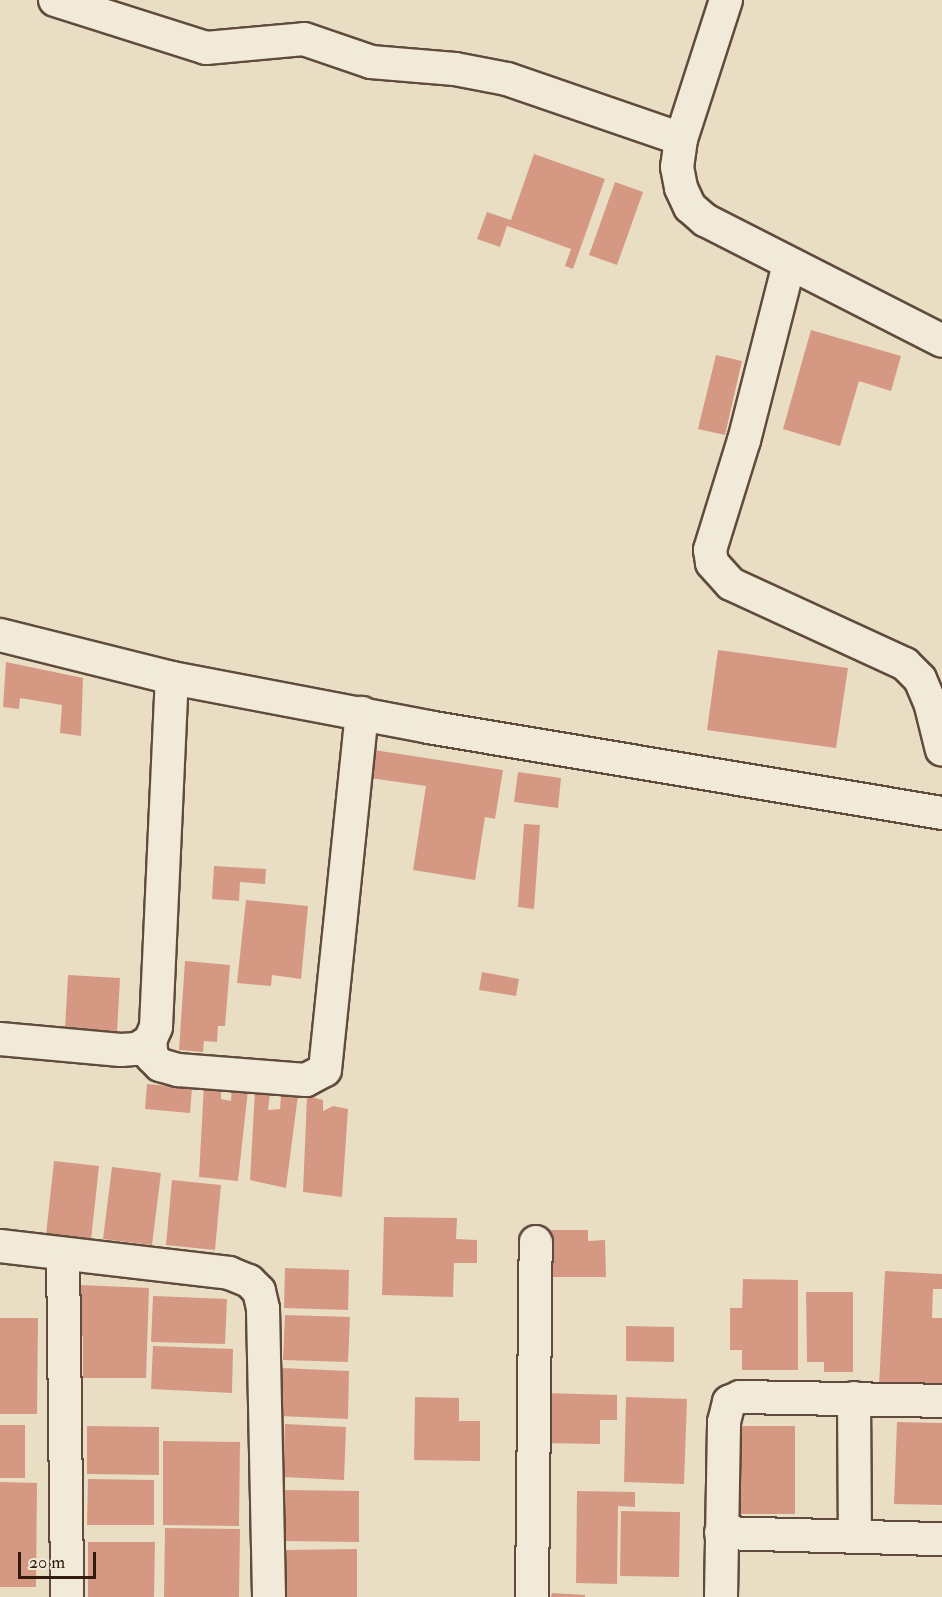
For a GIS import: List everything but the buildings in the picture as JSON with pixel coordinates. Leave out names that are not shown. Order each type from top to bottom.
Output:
[{"type":"street","points":[[55,0],[206,48],[304,39],[371,62],[455,69],[507,79],[681,139]]},
{"type":"street","points":[[726,0],[681,139],[677,168],[681,188],[690,207],[705,220],[942,341]]},
{"type":"street","points":[[789,264],[744,440],[710,550],[712,563],[731,584],[905,664],[920,680],[930,702],[942,750]]},
{"type":"street","points":[[0,635],[172,678],[942,813]]},
{"type":"street","points":[[172,678],[156,1027],[150,1041],[152,1057],[160,1065],[178,1070],[306,1080],[325,1070],[362,713]]},
{"type":"street","points":[[0,1039],[122,1050],[137,1049],[150,1041]]},
{"type":"street","points":[[532,1597],[536,1242]]},
{"type":"street","points":[[0,1246],[230,1273],[249,1281],[259,1291],[262,1310],[269,1597]]},
{"type":"street","points":[[63,1254],[67,1597]]},
{"type":"street","points":[[721,1597],[724,1422],[729,1402],[740,1397],[942,1401]]},
{"type":"street","points":[[854,1398],[855,1536]]},
{"type":"street","points":[[721,1533],[942,1539]]}]
